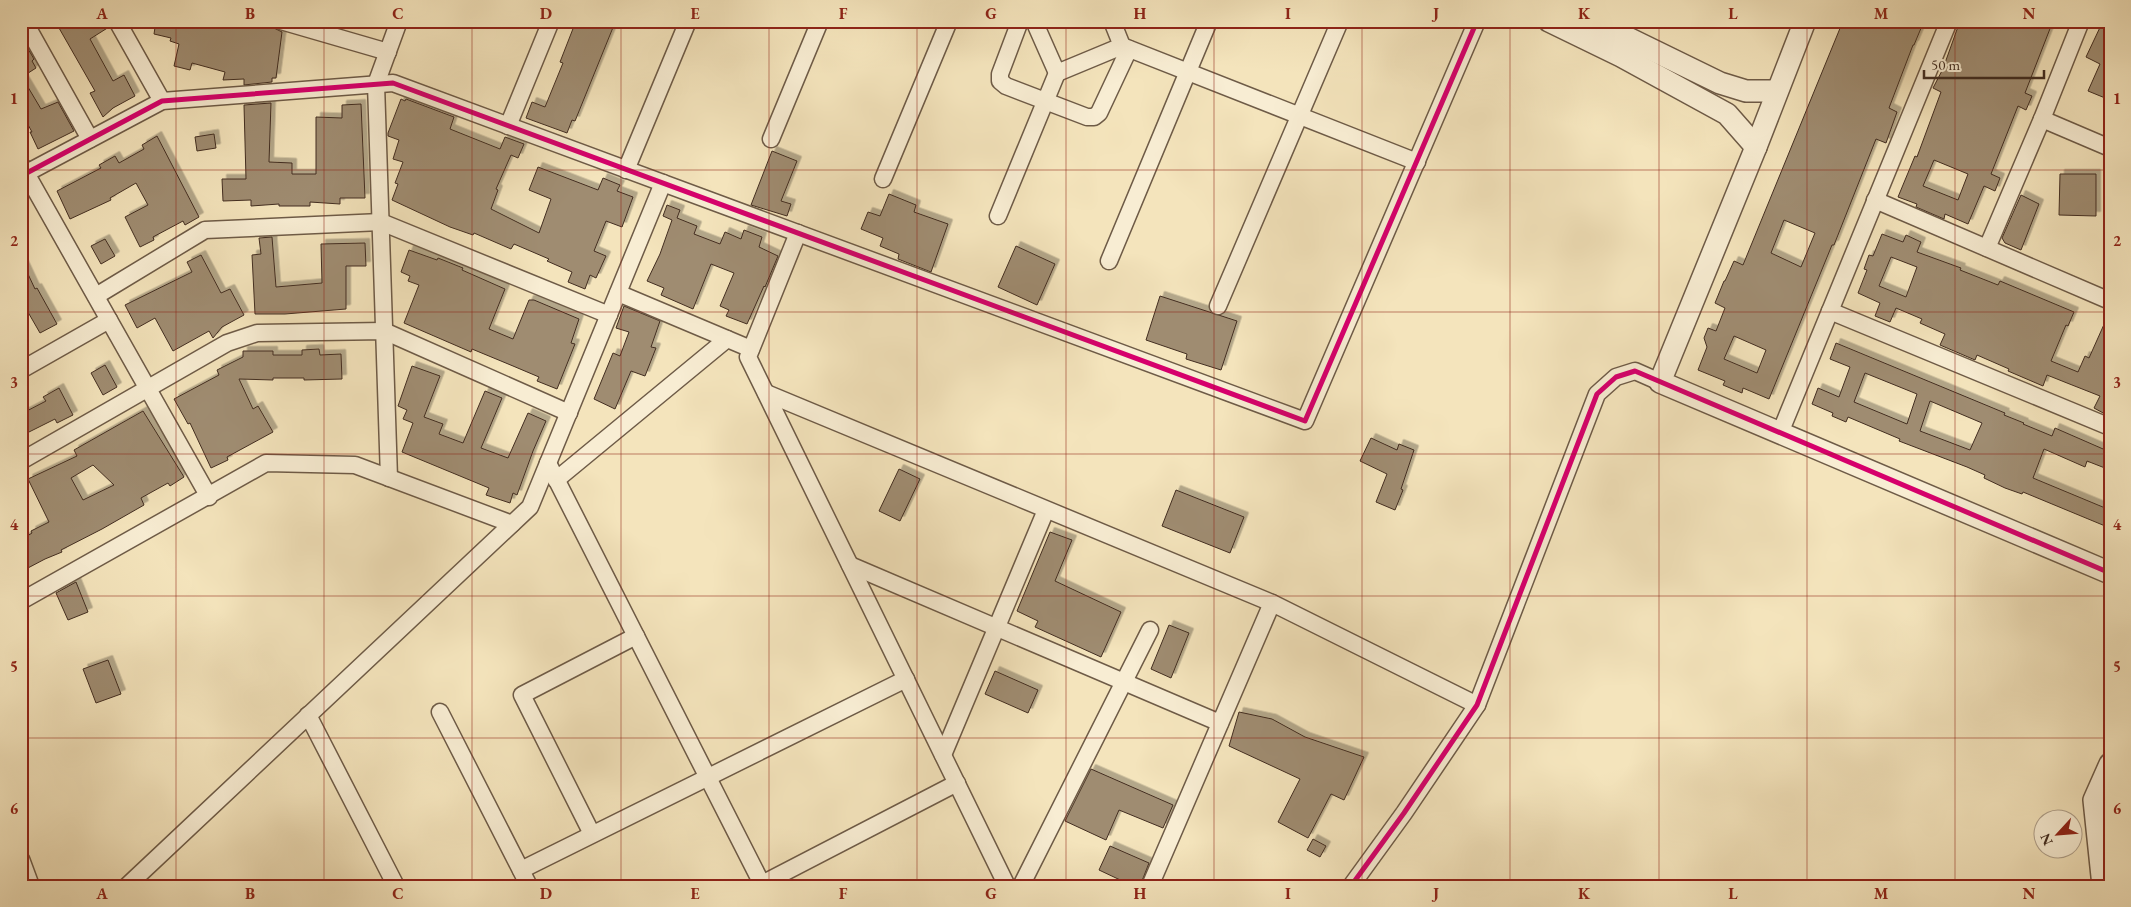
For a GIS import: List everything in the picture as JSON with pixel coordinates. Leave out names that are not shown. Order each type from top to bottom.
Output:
[{"type":"street","points":[[24,21],[90,139]]},
{"type":"street","points":[[117,21],[162,100]]},
{"type":"street","points":[[281,21],[388,52]]},
{"type":"street","points":[[389,478],[376,84],[399,21]]},
{"type":"street","points":[[508,126],[551,21]]},
{"type":"street","points":[[626,170],[688,21]]},
{"type":"street","points":[[771,139],[820,21]]},
{"type":"street","points":[[883,180],[949,21]]},
{"type":"street","points":[[1020,21],[1000,74],[1000,81],[1006,86],[1087,117],[1097,116],[1126,47]]},
{"type":"street","points":[[1034,21],[1057,73]]},
{"type":"street","points":[[1112,21],[1126,47],[1416,162]]},
{"type":"street","points":[[1109,261],[1209,21]]},
{"type":"street","points":[[1218,306],[1340,21]]},
{"type":"street","points":[[209,496],[96,296],[23,172],[90,139],[162,100],[393,83],[1305,421],[1477,21]]},
{"type":"street","points":[[1549,21],[1621,56],[1727,114],[1756,147]]},
{"type":"street","points":[[1594,21],[1720,83],[1746,91],[1777,91]]},
{"type":"street","points":[[1660,382],[1805,21]]},
{"type":"street","points":[[1780,433],[1949,21]]},
{"type":"street","points":[[1987,248],[2081,21]]},
{"type":"street","points":[[998,216],[1057,73],[1126,47]]},
{"type":"street","points":[[2042,119],[2110,148]]},
{"type":"street","points":[[127,886],[530,507],[663,183]]},
{"type":"street","points":[[1875,200],[2110,301]]},
{"type":"street","points":[[96,296],[205,230],[381,222],[609,315]]},
{"type":"street","points":[[798,233],[748,357],[1007,886]]},
{"type":"street","points":[[618,293],[751,349]]},
{"type":"street","points":[[1830,311],[2110,427]]},
{"type":"street","points":[[21,370],[109,320]]},
{"type":"street","points":[[21,462],[227,343],[256,333],[384,332],[569,413]]},
{"type":"street","points":[[556,480],[727,339]]},
{"type":"street","points":[[1351,886],[1404,813],[1477,705],[1597,394],[1616,377],[1635,371],[2110,574]]},
{"type":"street","points":[[766,393],[1272,603],[1477,705]]},
{"type":"street","points":[[21,601],[266,463],[354,465],[512,524]]},
{"type":"street","points":[[548,463],[761,885],[957,784]]},
{"type":"street","points":[[943,755],[1046,510]]},
{"type":"street","points":[[850,565],[1220,724]]},
{"type":"street","points":[[1150,886],[1272,603]]},
{"type":"street","points":[[1021,886],[1150,630]]},
{"type":"street","points":[[592,834],[522,695],[636,636]]},
{"type":"street","points":[[521,870],[906,679]]},
{"type":"street","points":[[440,712],[529,886]]},
{"type":"street","points":[[308,715],[396,886]]},
{"type":"street","points":[[2104,886],[2094,800],[2110,764]]},
{"type":"street","points":[[21,859],[31,886]]},
{"type":"building","points":[[55,21],[107,21],[109,27],[90,39],[113,81],[124,75],[135,96],[113,108],[103,117],[90,93],[95,91]]},
{"type":"building","points":[[156,21],[263,21],[271,23],[274,28],[282,32],[276,78],[272,78],[272,82],[244,85],[244,79],[223,80],[225,72],[192,63],[190,70],[174,66],[179,44],[170,41],[171,38],[154,34]]},
{"type":"building","points":[[576,21],[604,21],[614,25],[575,121],[572,120],[567,133],[526,118],[532,102],[545,107],[563,63],[560,62]]},
{"type":"building","points":[[1843,21],[1924,21],[1889,108],[1897,112],[1886,143],[1876,139],[1834,245],[1832,245],[1769,399],[1743,388],[1742,393],[1723,385],[1725,381],[1698,370],[1707,347],[1704,338],[1708,328],[1716,331],[1725,308],[1715,303],[1724,281],[1734,261],[1743,265]],"holes":[[[1784,220],[1815,233],[1801,267],[1771,253]],[[1734,336],[1766,350],[1757,373],[1724,359]]]},
{"type":"building","points":[[1960,21],[2053,21],[2025,93],[2032,96],[2026,110],[2018,106],[1991,174],[2000,178],[1995,191],[1984,186],[1968,224],[1945,214],[1944,219],[1916,207],[1917,204],[1898,197],[1915,156],[1917,157],[1941,92],[1933,88],[1945,63]],"holes":[[[1934,160],[1968,174],[1958,200],[1923,186]]]},
{"type":"building","points":[[2103,21],[2110,21],[2110,100],[2088,91],[2100,64],[2086,57]]},
{"type":"building","points":[[21,37],[34,59],[32,61],[36,68],[22,77],[41,109],[58,102],[74,131],[38,149],[30,132],[32,132],[21,112]]},
{"type":"building","points":[[401,99],[405,101],[406,99],[454,117],[450,129],[500,149],[505,137],[524,144],[518,158],[511,155],[496,189],[498,190],[491,209],[539,233],[551,199],[529,190],[538,167],[598,190],[603,178],[620,185],[617,191],[633,197],[622,227],[606,221],[594,251],[606,256],[596,278],[590,275],[585,289],[568,282],[572,272],[547,261],[549,259],[514,244],[511,249],[474,233],[473,235],[450,227],[392,200],[398,184],[395,183],[403,162],[393,159],[399,140],[388,136],[388,133]]},
{"type":"building","points":[[271,103],[269,162],[292,163],[292,174],[316,174],[316,117],[342,118],[342,105],[361,104],[365,198],[340,198],[340,204],[310,202],[310,206],[279,206],[279,204],[251,206],[251,200],[223,201],[222,179],[246,179],[244,105]]},
{"type":"building","points":[[214,134],[216,148],[197,151],[195,137]]},
{"type":"building","points":[[157,136],[199,217],[185,225],[183,221],[153,237],[154,240],[140,247],[125,217],[148,205],[136,183],[110,198],[111,200],[70,219],[57,191],[101,168],[99,165],[115,156],[119,163],[144,149],[142,145]]},
{"type":"building","points":[[772,151],[797,161],[781,201],[791,204],[787,216],[751,205]]},
{"type":"building","points":[[2060,174],[2096,174],[2096,216],[2059,215]]},
{"type":"building","points":[[889,194],[916,205],[914,212],[948,224],[931,272],[898,259],[899,254],[880,246],[883,238],[861,229],[868,212],[880,216]]},
{"type":"building","points":[[2021,195],[2039,204],[2021,250],[2005,243],[2002,238]]},
{"type":"building","points":[[667,205],[680,210],[677,218],[697,226],[694,234],[720,244],[725,232],[741,239],[744,230],[762,237],[759,247],[778,256],[747,324],[726,316],[729,310],[720,306],[734,273],[711,264],[693,309],[661,295],[664,288],[647,281],[660,254],[672,220],[663,216]]},
{"type":"building","points":[[1882,234],[1903,242],[1906,235],[1921,242],[1917,252],[1961,268],[1960,270],[1998,285],[2000,281],[2074,312],[2068,326],[2066,325],[2051,361],[2078,372],[2085,356],[2089,358],[2110,311],[2110,405],[2105,414],[2094,408],[2100,396],[2047,375],[2043,386],[1977,355],[1975,360],[1940,345],[1945,334],[1920,323],[1922,319],[1896,308],[1890,322],[1875,316],[1880,303],[1858,293],[1867,270],[1864,269],[1869,255],[1873,256]],"holes":[[[1891,257],[1917,267],[1906,297],[1879,286]]]},
{"type":"building","points":[[272,237],[276,287],[322,283],[321,244],[365,243],[366,266],[346,266],[346,309],[285,314],[255,314],[252,255],[261,254],[259,238]]},
{"type":"building","points":[[105,239],[115,256],[101,264],[91,246]]},
{"type":"building","points":[[1016,246],[1055,264],[1037,305],[998,287]]},
{"type":"building","points":[[409,250],[437,260],[438,258],[463,268],[462,270],[505,289],[489,329],[513,339],[529,300],[534,300],[579,319],[571,343],[575,344],[557,389],[537,381],[539,377],[472,349],[471,352],[404,323],[419,285],[408,281],[410,276],[401,272]]},
{"type":"building","points":[[201,255],[221,293],[230,289],[244,315],[222,327],[213,338],[209,331],[173,351],[155,318],[137,328],[125,305],[192,272],[187,262]]},
{"type":"building","points":[[21,259],[35,289],[37,288],[57,324],[40,333],[21,300]]},
{"type":"building","points":[[1160,296],[1237,321],[1221,370],[1186,359],[1187,354],[1146,340]]},
{"type":"building","points":[[624,306],[660,321],[651,347],[656,348],[645,376],[631,371],[615,409],[594,399],[613,353],[620,356],[629,332],[616,328]]},
{"type":"building","points":[[1836,343],[2005,413],[2004,415],[2052,436],[2055,428],[2110,452],[2110,470],[2087,461],[2085,467],[2044,449],[2033,478],[2110,510],[2110,528],[2023,492],[2022,494],[2005,488],[1984,478],[1985,475],[1899,441],[1900,439],[1848,417],[1846,422],[1832,416],[1833,413],[1812,404],[1818,388],[1839,397],[1850,367],[1830,359]],"holes":[[[1865,373],[1917,394],[1907,424],[1854,402]],[[1930,401],[1982,423],[1970,450],[1920,431]]]},
{"type":"building","points":[[319,349],[320,355],[341,354],[342,379],[239,379],[253,409],[258,406],[273,432],[227,457],[228,460],[211,468],[190,423],[188,424],[174,399],[219,375],[217,370],[243,357],[243,351],[273,351],[273,355],[302,355],[302,350]]},
{"type":"building","points":[[105,365],[117,387],[103,395],[91,373]]},
{"type":"building","points":[[412,366],[440,376],[424,417],[443,424],[439,434],[463,443],[485,391],[502,398],[481,448],[508,458],[528,413],[546,421],[517,495],[513,493],[510,503],[486,495],[489,488],[402,452],[413,423],[403,419],[407,410],[398,406]]},
{"type":"building","points":[[59,388],[73,415],[57,423],[55,419],[21,436],[21,414],[46,401],[43,397]]},
{"type":"building","points":[[143,411],[184,477],[170,486],[168,483],[141,498],[144,505],[61,550],[62,552],[26,569],[21,561],[21,540],[32,533],[31,531],[49,522],[28,479],[77,456],[74,450]],"holes":[[[93,465],[114,485],[83,500],[71,478]]]},
{"type":"building","points":[[1371,438],[1397,450],[1399,444],[1414,450],[1401,489],[1403,490],[1395,510],[1376,502],[1387,474],[1360,461]]},
{"type":"building","points":[[899,469],[920,479],[900,521],[879,511]]},
{"type":"building","points":[[1176,490],[1244,517],[1230,553],[1162,526]]},
{"type":"building","points":[[1050,532],[1072,540],[1055,581],[1121,612],[1101,657],[1035,627],[1038,621],[1017,611]]},
{"type":"building","points":[[76,582],[88,612],[68,620],[56,593]]},
{"type":"building","points":[[1169,625],[1189,633],[1171,678],[1151,669]]},
{"type":"building","points":[[108,660],[121,694],[96,703],[83,669]]},
{"type":"building","points":[[995,671],[1038,690],[1028,713],[985,694]]},
{"type":"building","points":[[1239,712],[1272,719],[1305,737],[1364,757],[1344,800],[1331,794],[1308,838],[1278,822],[1300,779],[1229,746]]},
{"type":"building","points":[[1091,769],[1173,805],[1163,828],[1119,810],[1106,840],[1065,821]]},
{"type":"building","points":[[1313,839],[1326,846],[1320,857],[1307,850]]},
{"type":"building","points":[[1110,846],[1149,863],[1140,886],[1133,886],[1099,870]]},
{"type":"cycle path","points":[[21,176],[162,101],[393,83],[1305,421],[1477,21]]},
{"type":"cycle path","points":[[1351,886],[1404,813],[1477,705],[1597,394],[1616,377],[1635,371],[2110,573]]}]
